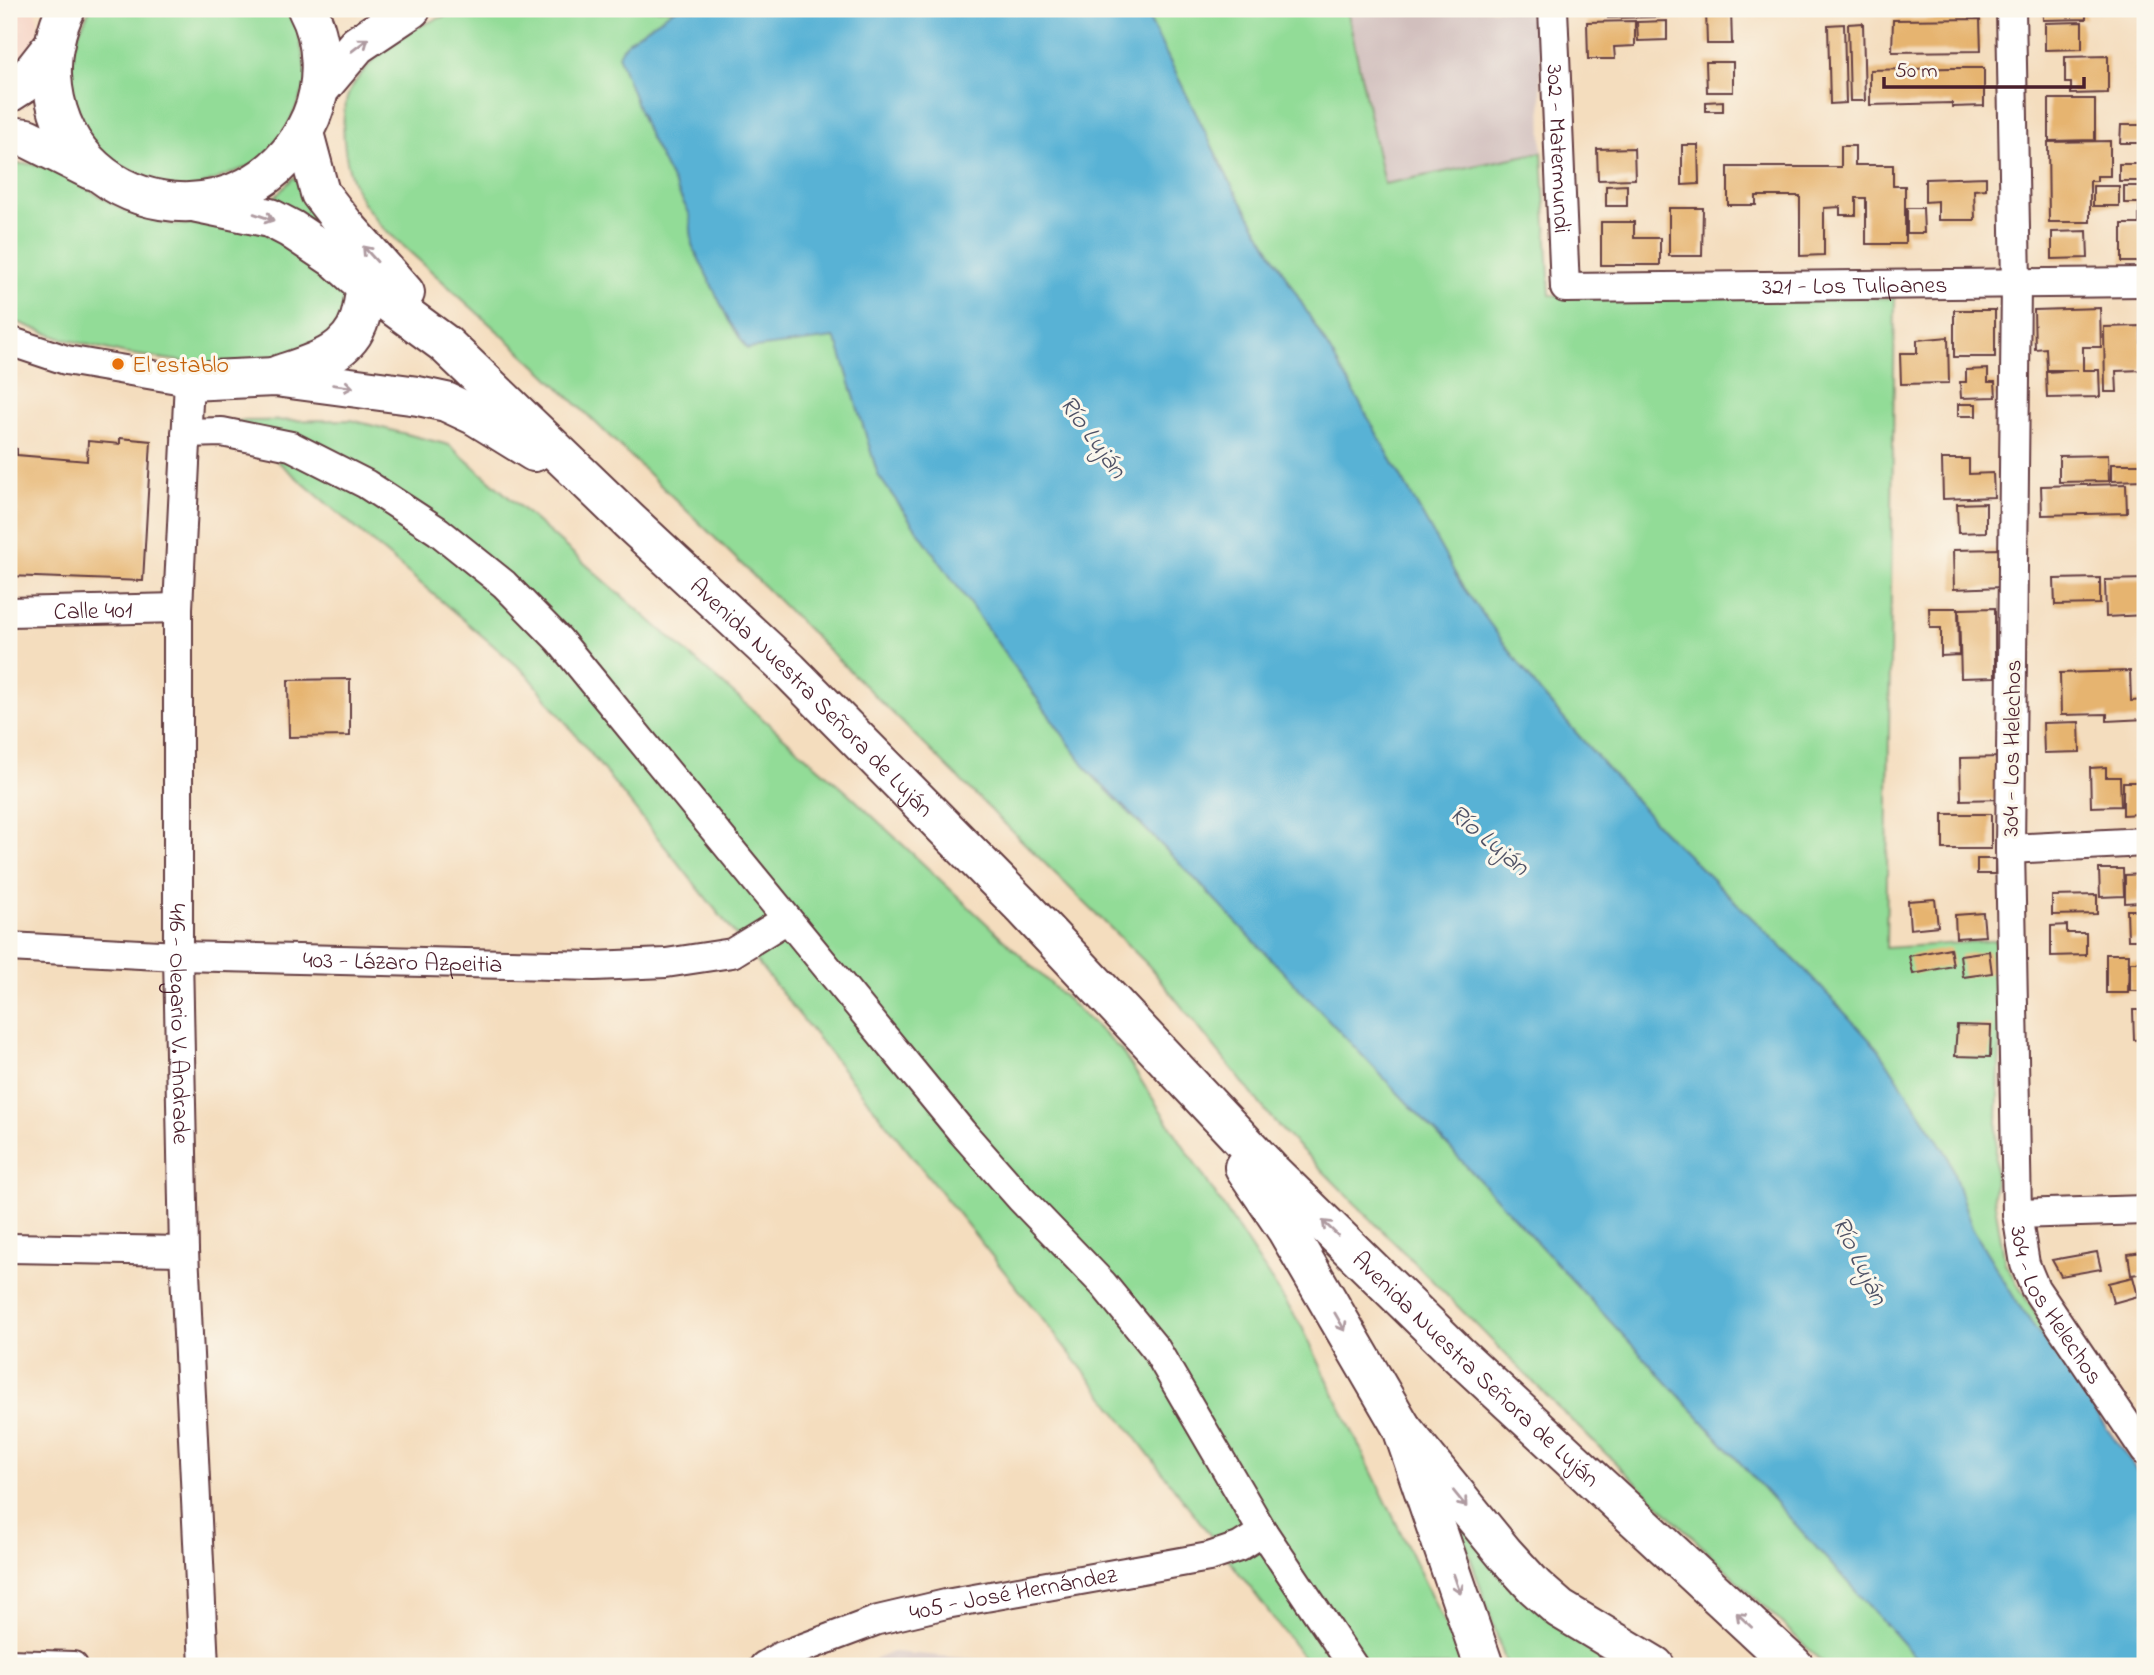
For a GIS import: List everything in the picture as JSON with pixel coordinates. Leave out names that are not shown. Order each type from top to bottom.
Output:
[{"type":"main road","points":[[61,19],[52,65],[53,85],[57,106],[75,144],[87,160],[124,188],[172,202],[197,203],[240,192],[259,181],[277,168],[304,133],[319,90],[321,64],[318,39],[307,9]]},
{"type":"main road","points":[[319,90],[357,45],[411,9]]},
{"type":"main road","points":[[9,93],[23,84],[61,19]]},
{"type":"main road","name":"Avenida Nuestra Señora de Luján","points":[[304,133],[320,194],[394,279],[445,344]]},
{"type":"main road","points":[[9,136],[27,138],[80,166],[103,174]]},
{"type":"main road","name":"Avenida Nuestra Señora de Luján","points":[[197,203],[270,218],[291,229],[337,260],[366,286],[445,344],[789,670],[1025,909],[1272,1172],[1459,1355],[1794,1666]]},
{"type":"main road","points":[[275,376],[318,362],[346,345],[360,320],[366,286]]},
{"type":"main road","points":[[189,381],[275,376],[446,402],[474,415],[525,446],[629,521]]},
{"type":"main road","name":"Avenida Nuestra Señora de Luján","points":[[1167,1061],[1286,1229],[1402,1427],[1504,1553],[1535,1587],[1560,1609],[1656,1666]]},
{"type":"main road","points":[[1402,1427],[1484,1666]]},
{"type":"street","name":"302 - Matermundi","points":[[1553,9],[1565,288]]},
{"type":"street","name":"304 - Los Helechos","points":[[2011,9],[2016,284],[2010,849],[2017,1214],[2025,1264],[2035,1288],[2145,1451]]},
{"type":"street","name":"321 - Los Tulipanes","points":[[1565,288],[2145,282]]},
{"type":"street","points":[[9,341],[66,360],[189,381]]},
{"type":"street","name":"416 - Olegario V. Andrade","points":[[189,381],[178,608],[178,956],[184,1251],[204,1666]]},
{"type":"street","points":[[186,433],[222,432],[291,446],[366,484],[438,531],[503,584],[559,640],[962,1132],[1021,1199],[1103,1284],[1156,1349],[1264,1532],[1353,1666]]},
{"type":"street","name":"Calle 401","points":[[9,612],[178,608]]},
{"type":"street","points":[[2010,849],[2145,842]]},
{"type":"street","name":"403 - Lázaro Azpeitia","points":[[9,947],[178,956],[594,966],[666,963],[732,953],[787,919]]},
{"type":"street","points":[[2017,1214],[2145,1210]]},
{"type":"street","points":[[9,1248],[184,1251]]},
{"type":"street","name":"405 - José Hernández","points":[[764,1666],[779,1657],[878,1620],[946,1604],[1209,1557],[1239,1547],[1264,1532]]},
{"type":"street","points":[[9,1664],[73,1666]]},
{"type":"shaded area","points":[[9,9],[35,9],[38,36],[9,82]]},
{"type":"shaded area","points":[[1347,9],[1540,9],[1542,152],[1383,184]]},
{"type":"shaded area","points":[[893,1652],[1059,1666],[858,1666]]},
{"type":"green space","points":[[90,9],[289,9],[296,20],[308,81],[275,156],[182,193],[107,160],[83,127],[71,88],[74,46]]},
{"type":"green space","points":[[464,9],[826,9],[2031,1666],[1826,1666],[1569,1418],[1277,1125],[1149,966],[543,372],[380,225],[355,188],[347,163],[344,123],[350,90],[380,54],[404,34]]},
{"type":"green space","points":[[1042,9],[1347,9],[1384,184],[1542,152],[1550,295],[1895,298],[1886,948],[2004,940],[1994,1198],[2005,1263],[2145,1498],[1534,742]]},
{"type":"green space","points":[[33,164],[51,168],[126,211],[147,219],[169,224],[256,228],[339,276],[353,309],[332,348],[222,367],[122,353],[60,338],[9,319],[9,165]]},
{"type":"green space","points":[[294,177],[300,183],[320,226],[271,201]]},
{"type":"green space","points":[[351,420],[449,445],[850,795],[1121,1050],[1302,1327],[1465,1666],[1310,1666],[1111,1405],[527,674],[230,421]]},
{"type":"green space","points":[[1455,1512],[1640,1666],[1507,1666]]},
{"type":"water","name":"Río Luján","points":[[675,9],[1144,9],[1231,184],[1342,371],[1462,586],[1541,693],[1661,829],[1806,971],[1880,1051],[1948,1156],[1972,1228],[2018,1304],[2145,1482],[2145,1666],[1923,1666],[1696,1414],[1432,1129],[1199,883],[1090,773],[878,475],[834,338],[747,349],[729,321],[692,245],[690,215],[648,134],[618,55],[629,40]]},
{"type":"building","points":[[1608,9],[1659,9],[1659,17],[1608,18]]},
{"type":"building","points":[[1731,9],[1732,44],[1707,44],[1706,10]]},
{"type":"building","points":[[2043,9],[2086,9],[2086,19],[2043,20]]},
{"type":"building","points":[[1980,19],[1981,51],[1892,52],[1893,20]]},
{"type":"building","points":[[1635,21],[1635,46],[1614,47],[1615,59],[1588,59],[1587,22]]},
{"type":"building","points":[[1667,21],[1667,40],[1638,41],[1637,22]]},
{"type":"building","points":[[2082,22],[2082,49],[2045,50],[2045,23]]},
{"type":"building","points":[[1863,23],[1865,101],[1850,101],[1848,24]]},
{"type":"building","points":[[1844,24],[1846,103],[1830,104],[1828,25]]},
{"type":"building","points":[[2108,56],[2108,93],[2071,94],[2071,83],[2065,83],[2065,57]]},
{"type":"building","points":[[1706,62],[1733,62],[1733,92],[1707,92]]},
{"type":"building","points":[[1984,68],[1984,106],[1952,107],[1952,103],[1870,105],[1870,70]]},
{"type":"building","points":[[2049,99],[2095,99],[2095,140],[2049,141]]},
{"type":"building","points":[[1723,101],[1723,111],[1706,111],[1706,102]]},
{"type":"building","points":[[2121,125],[2145,125],[2145,181],[2119,181],[2119,164],[2140,164],[2140,143],[2120,143]]},
{"type":"building","points":[[2110,141],[2110,176],[2097,176],[2097,181],[2090,181],[2090,222],[2049,222],[2048,142]]},
{"type":"building","points":[[1682,145],[1698,145],[1699,184],[1682,185]]},
{"type":"building","points":[[1841,146],[1855,146],[1855,165],[1893,165],[1893,186],[1905,186],[1905,244],[1866,244],[1866,198],[1856,198],[1856,215],[1840,215],[1840,207],[1824,208],[1824,255],[1800,256],[1800,196],[1756,196],[1756,205],[1728,205],[1728,167],[1841,167]]},
{"type":"building","points":[[1634,148],[1635,179],[1598,180],[1597,149]]},
{"type":"building","points":[[1986,177],[1986,189],[1974,190],[1975,220],[1938,220],[1938,201],[1925,202],[1925,179]]},
{"type":"building","points":[[1627,185],[1627,206],[1606,206],[1606,186]]},
{"type":"building","points":[[2093,186],[2119,186],[2119,206],[2093,206]]},
{"type":"building","points":[[2124,186],[2145,186],[2145,262],[2122,262],[2122,224],[2139,224],[2139,203],[2124,203]]},
{"type":"building","points":[[1669,208],[1703,208],[1702,256],[1669,256]]},
{"type":"building","points":[[1907,208],[1923,208],[1924,233],[1907,233]]},
{"type":"building","points":[[1601,222],[1634,222],[1634,238],[1660,238],[1660,265],[1601,265]]},
{"type":"building","points":[[2087,231],[2088,258],[2052,259],[2052,232]]},
{"type":"building","points":[[2100,308],[2101,347],[2083,347],[2083,370],[2099,370],[2100,397],[2047,398],[2046,372],[2077,370],[2047,370],[2046,348],[2035,349],[2034,310]]},
{"type":"building","points":[[1954,310],[1995,310],[1995,357],[1954,357]]},
{"type":"building","points":[[2141,326],[2142,370],[2116,371],[2117,392],[2105,392],[2104,327]]},
{"type":"building","points":[[1948,337],[1949,383],[1901,384],[1900,353],[1917,353],[1917,340]]},
{"type":"building","points":[[1988,369],[1988,382],[1995,382],[1996,397],[1961,398],[1960,382],[1966,382],[1966,370]]},
{"type":"building","points":[[1958,404],[1976,404],[1976,416],[1958,416]]},
{"type":"building","points":[[120,438],[151,441],[143,581],[9,576],[9,448],[17,449],[17,455],[87,461],[88,441],[120,444]]},
{"type":"building","points":[[2108,455],[2109,481],[2059,482],[2059,456]]},
{"type":"building","points":[[1942,459],[1969,459],[1969,474],[1993,473],[1994,497],[1943,499]]},
{"type":"building","points":[[2111,464],[2145,464],[2145,480],[2111,481]]},
{"type":"building","points":[[2126,484],[2127,513],[2042,515],[2041,486]]},
{"type":"building","points":[[1986,503],[1986,532],[1958,533],[1957,504]]},
{"type":"building","points":[[2001,549],[2002,587],[1954,589],[1953,550]]},
{"type":"building","points":[[2100,578],[2100,604],[2055,605],[2054,579]]},
{"type":"building","points":[[2145,579],[2145,615],[2106,617],[2105,580]]},
{"type":"building","points":[[1929,608],[1958,608],[1959,655],[1941,656],[1941,628],[1930,628]]},
{"type":"building","points":[[1995,608],[1995,677],[1961,678],[1959,609]]},
{"type":"building","points":[[2130,671],[2131,701],[2145,700],[2145,719],[2107,721],[2107,714],[2061,715],[2060,673]]},
{"type":"building","points":[[350,679],[350,736],[289,737],[288,680]]},
{"type":"building","points":[[2079,722],[2080,752],[2044,753],[2043,723]]},
{"type":"building","points":[[2003,757],[2003,799],[1961,800],[1960,758]]},
{"type":"building","points":[[2106,767],[2106,777],[2120,777],[2121,806],[2091,807],[2090,768]]},
{"type":"building","points":[[2138,779],[2145,779],[2145,811],[2123,815],[2123,782],[2138,782]]},
{"type":"building","points":[[1943,814],[1991,814],[1991,849],[1943,849]]},
{"type":"building","points":[[1977,859],[1995,859],[1995,874],[1977,874]]},
{"type":"building","points":[[2099,869],[2123,869],[2124,896],[2100,897]]},
{"type":"building","points":[[2145,874],[2145,891],[2139,891],[2139,902],[2125,903],[2125,875]]},
{"type":"building","points":[[2097,895],[2097,914],[2052,915],[2052,896]]},
{"type":"building","points":[[1935,899],[1938,926],[1910,929],[1908,901]]},
{"type":"building","points":[[2127,910],[2145,910],[2145,940],[2128,940]]},
{"type":"building","points":[[1983,913],[1985,936],[1956,938],[1955,915]]},
{"type":"building","points":[[2067,925],[2067,933],[2086,933],[2086,955],[2051,956],[2051,926]]},
{"type":"building","points":[[1950,948],[1953,966],[1913,974],[1909,956]]},
{"type":"building","points":[[1989,951],[1992,973],[1963,977],[1960,955]]},
{"type":"building","points":[[2106,954],[2129,954],[2128,993],[2106,993]]},
{"type":"building","points":[[2130,962],[2145,962],[2145,991],[2130,991]]},
{"type":"building","points":[[2133,1010],[2145,1010],[2145,1039],[2134,1040]]},
{"type":"building","points":[[1957,1025],[1991,1026],[1990,1057],[1955,1056]]},
{"type":"building","points":[[2097,1252],[2101,1269],[2061,1276],[2052,1260]]},
{"type":"building","points":[[2142,1252],[2145,1273],[2131,1275],[2128,1254]]},
{"type":"building","points":[[2133,1277],[2138,1296],[2113,1303],[2108,1283]]},
{"type":"place","name":"El establo","points":[[118,364]]}]
